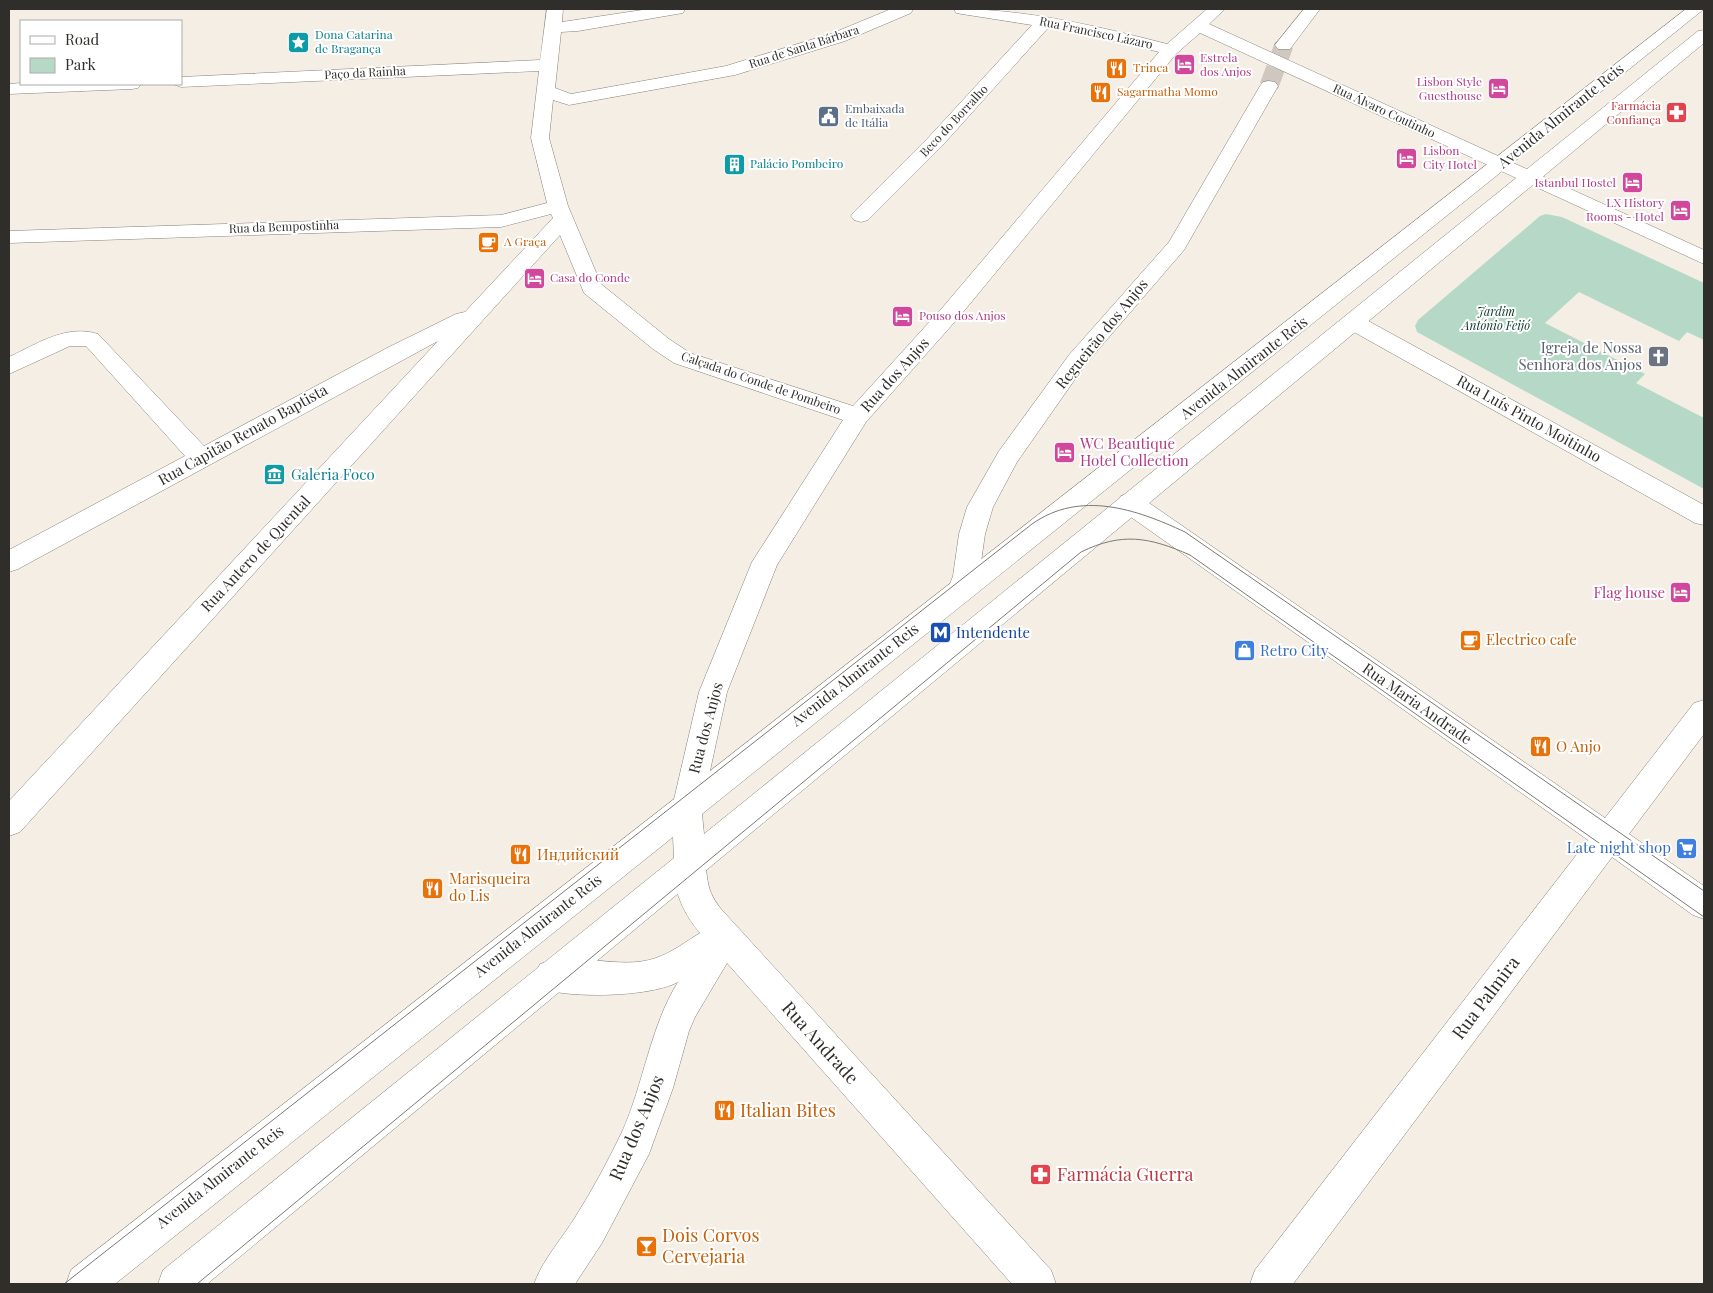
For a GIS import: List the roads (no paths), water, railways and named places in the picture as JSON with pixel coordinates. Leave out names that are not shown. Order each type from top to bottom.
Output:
[{"type":"street","points":[[546,91],[555,9]]},
{"type":"street","points":[[553,27],[578,26],[678,9]]},
{"type":"street","name":"Rua de Santa Bárbara","points":[[546,91],[569,100],[729,70],[840,37],[905,9]]},
{"type":"street","name":"Rua Francisco Lázaro","points":[[962,9],[1091,30],[1170,50]]},
{"type":"street","name":"Rua dos Anjos","points":[[690,863],[687,808],[713,692],[765,562],[858,416],[951,312],[1170,50],[1217,9]]},
{"type":"street","points":[[1284,45],[1312,9]]},
{"type":"street","name":"Avenida Almirante Reis","points":[[85,1284],[1696,9]]},
{"type":"street","name":"Beco do Borralho","points":[[861,216],[935,142],[1044,22]]},
{"type":"street","name":"Rua Álvaro Coutinho","points":[[1199,26],[1704,258]]},
{"type":"street","name":"Avenida Almirante Reis","points":[[177,1284],[1704,35]]},
{"type":"street","name":"Paço da Rainha","points":[[182,82],[550,65]]},
{"type":"street","points":[[9,89],[107,85]]},
{"type":"street","name":"Regueirão dos Anjos","points":[[960,592],[966,576],[972,534],[980,507],[999,472],[1077,360],[1177,245],[1269,86]]},
{"type":"street","name":"Calçada do Conde de Pombeiro","points":[[546,91],[540,138],[561,213],[592,288],[661,344],[682,358],[858,416]]},
{"type":"street","name":"Rua da Bempostinha","points":[[9,237],[501,221],[561,213]]},
{"type":"street","name":"Rua Antero de Quental","points":[[9,822],[479,311],[561,213]]},
{"type":"street","name":"Rua Capitão Renato Baptista","points":[[9,562],[395,353],[479,311]]},
{"type":"street","name":"Rua Luís Pinto Moitinho","points":[[1353,322],[1704,516]]},
{"type":"street","points":[[9,366],[62,341],[71,338],[88,338],[94,341],[202,458]]},
{"type":"street","name":"Rua Maria Andrade","points":[[1099,482],[1704,904]]},
{"type":"street","name":"Rua Palmira","points":[[1269,1284],[1704,712]]},
{"type":"street","points":[[552,976],[626,978],[660,974],[725,938],[700,909],[690,876],[690,863]]},
{"type":"street","name":"Rua dos Anjos","points":[[553,1284],[589,1230],[636,1141],[658,1081],[672,1031],[687,999],[725,938]]},
{"type":"street","name":"Rua Andrade","points":[[725,938],[1037,1284]]},
{"type":"street","points":[[660,974],[687,999]]},
{"type":"tunnel","points":[[1269,86],[1284,45]]},
{"type":"tram line","points":[[64,1284],[1032,524],[1050,514],[1069,508],[1089,506],[1128,510],[1185,532],[1704,891]]},
{"type":"tram line","points":[[197,1284],[1081,552],[1110,542],[1136,539],[1161,544],[1190,555],[1704,917]]},
{"type":"place","name":"Dona Catarina de Bragança","points":[[299,42]]},
{"type":"place","name":"Estrela dos Anjos","points":[[1184,65]]},
{"type":"place","name":"Trinca","points":[[1117,68]]},
{"type":"place","name":"Lisbon Style Guesthouse","points":[[1498,89]]},
{"type":"place","name":"Sagarmatha Momo","points":[[1101,92]]},
{"type":"place","name":"Farmácia Confiança","points":[[1677,113]]},
{"type":"place","name":"Embaixada de Itália","points":[[829,116]]},
{"type":"place","name":"Lisbon City Hotel","points":[[1407,158]]},
{"type":"place","name":"Palácio Pombeiro","points":[[734,164]]},
{"type":"place","name":"Istanbul Hostel","points":[[1632,183]]},
{"type":"place","name":"LX History Rooms - Hotel","points":[[1680,210]]},
{"type":"place","name":"A Graça","points":[[488,242]]},
{"type":"place","name":"Casa do Conde","points":[[534,278]]},
{"type":"place","name":"Pouso dos Anjos","points":[[903,316]]},
{"type":"place","name":"Igreja de Nossa Senhora dos Anjos","points":[[1658,357]]},
{"type":"place","name":"WC Beautique Hotel Collection","points":[[1064,453]]},
{"type":"place","name":"Galeria Foco","points":[[275,475]]},
{"type":"place","name":"Flag house","points":[[1681,593]]},
{"type":"place","name":"Intendente","points":[[940,633]]},
{"type":"place","name":"Electrico cafe","points":[[1470,640]]},
{"type":"place","name":"Retro City","points":[[1244,651]]},
{"type":"place","name":"O Anjo","points":[[1540,747]]},
{"type":"place","name":"Late night shop","points":[[1687,848]]},
{"type":"place","name":"Индийский","points":[[521,855]]},
{"type":"place","name":"Marisqueira do Lis","points":[[433,888]]},
{"type":"place","name":"Italian Bites","points":[[724,1111]]},
{"type":"place","name":"Farmácia Guerra","points":[[1041,1175]]},
{"type":"place","name":"Dois Corvos Cervejaria","points":[[646,1246]]},
{"type":"park label","name":"Jardim António Feijó","points":[[1496,319]]}]
